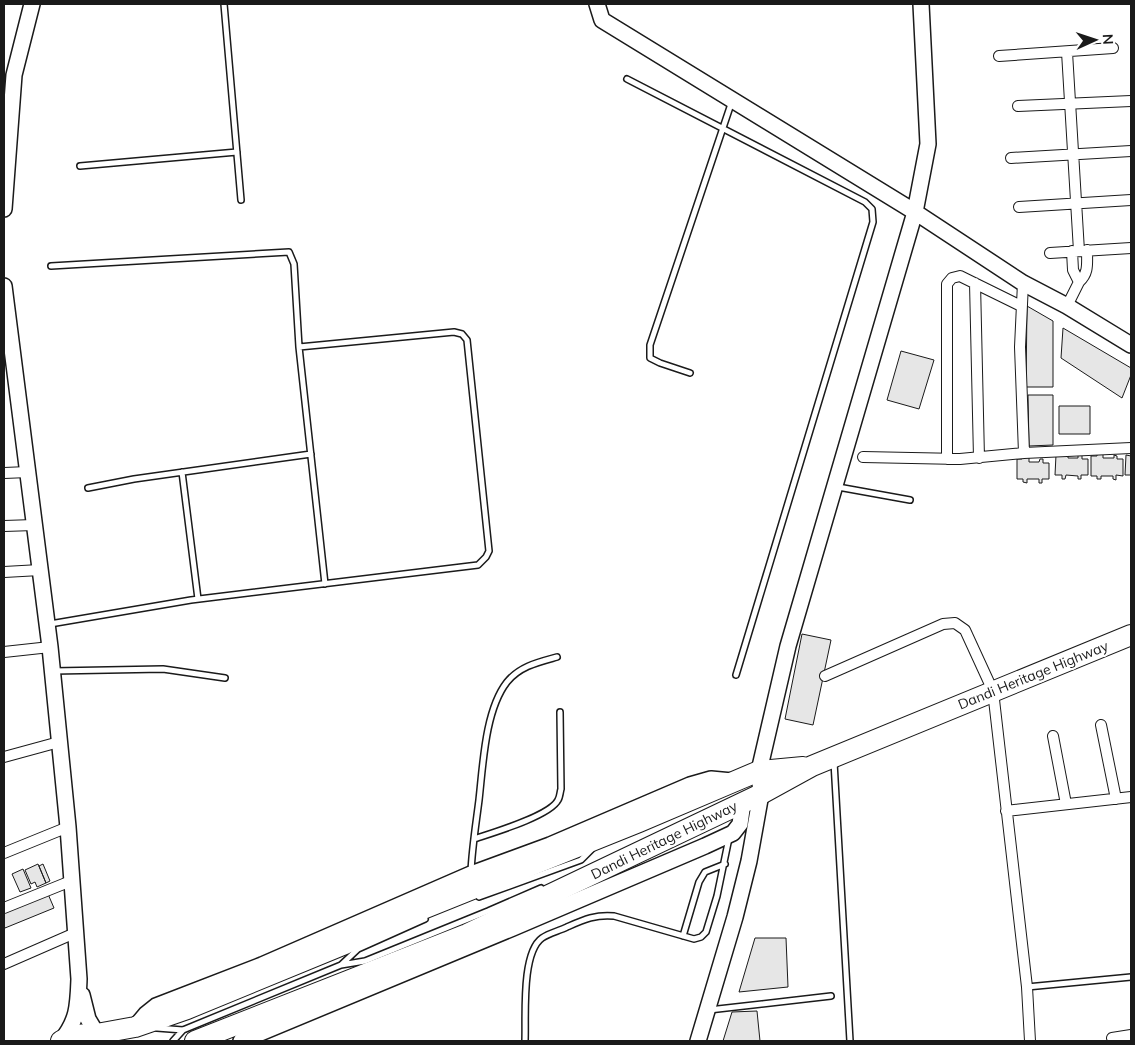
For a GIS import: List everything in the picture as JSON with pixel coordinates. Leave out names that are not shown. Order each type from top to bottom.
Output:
[{"type":"highway","name":"Dandi Heritage Highway","points":[[189,1036],[467,934],[694,823],[752,798],[834,756],[1131,635]]},
{"type":"highway","points":[[61,1041],[70,1036],[80,1034],[96,1037],[135,1027],[186,1009],[345,944],[472,888],[759,771],[812,766]]},
{"type":"street","points":[[4,209],[14,76],[32,4]]},
{"type":"street","points":[[597,4],[602,20],[915,212],[1024,283],[1068,306],[1131,345]]},
{"type":"street","points":[[241,1041],[513,928],[729,835],[740,824],[752,798],[788,646],[915,212],[928,144],[921,4]]},
{"type":"street","points":[[999,56],[1113,48]]},
{"type":"street","points":[[1067,52],[1079,251],[1087,272],[1085,277],[1079,282],[1068,306]]},
{"type":"street","points":[[1018,106],[1131,101]]},
{"type":"street","points":[[1011,158],[1131,151]]},
{"type":"street","points":[[1019,208],[1131,200]]},
{"type":"street","points":[[1050,253],[1131,248]]},
{"type":"street","points":[[1079,251],[1073,270],[1079,282]]},
{"type":"street","points":[[947,460],[946,284],[952,278],[960,276],[1021,306]]},
{"type":"street","points":[[975,283],[980,458]]},
{"type":"street","points":[[1024,283],[1021,306],[1020,347],[1024,453]]},
{"type":"street","points":[[4,288],[8,346],[28,472],[50,647],[68,827],[79,979],[76,1017],[61,1041]]},
{"type":"street","points":[[863,457],[947,460],[1024,453],[1131,448]]},
{"type":"street","points":[[4,473],[28,472]]},
{"type":"street","points":[[4,526],[34,525]]},
{"type":"street","points":[[4,572],[40,570]]},
{"type":"street","points":[[825,676],[943,624],[954,623],[965,630],[993,691],[1026,987],[1030,1041]]},
{"type":"street","points":[[4,652],[50,647]]},
{"type":"street","points":[[1101,725],[1116,799]]},
{"type":"street","points":[[1053,736],[1066,804]]},
{"type":"street","points":[[4,757],[59,742]]},
{"type":"street","points":[[472,888],[550,845],[690,785],[711,779],[732,781]]},
{"type":"street","points":[[1006,811],[1131,797]]},
{"type":"street","points":[[698,1041],[735,917],[749,861],[752,798]]},
{"type":"street","points":[[4,853],[68,827]]},
{"type":"street","points":[[4,908],[71,881]]},
{"type":"street","points":[[4,964],[75,933]]},
{"type":"street","points":[[79,979],[88,1019],[96,1037]]},
{"type":"street","points":[[1112,1038],[1131,1035]]},
{"type":"lane","points":[[224,4],[241,200]]},
{"type":"lane","points":[[627,79],[865,202],[872,209],[872,222],[736,675]]},
{"type":"lane","points":[[690,374],[650,358],[650,345],[732,100]]},
{"type":"lane","points":[[80,166],[237,152]]},
{"type":"lane","points":[[51,266],[289,252],[294,264],[299,347],[324,584]]},
{"type":"lane","points":[[47,624],[198,599],[478,565],[489,551],[470,369],[466,340],[462,334],[454,332],[299,347]]},
{"type":"lane","points":[[88,488],[182,472],[311,454]]},
{"type":"lane","points":[[182,472],[198,599]]},
{"type":"lane","points":[[835,486],[910,500]]},
{"type":"lane","points":[[472,888],[474,839],[487,731],[497,700],[507,682],[521,670],[534,663],[557,657]]},
{"type":"lane","points":[[52,671],[163,669],[225,678]]},
{"type":"lane","points":[[474,839],[533,818],[552,807],[558,800],[561,789],[560,712]]},
{"type":"lane","points":[[834,756],[850,1041]]},
{"type":"lane","points":[[525,1041],[527,967],[534,948],[542,938],[589,917],[603,915],[614,916],[694,939],[701,937],[706,932],[725,864],[729,835]]},
{"type":"lane","points":[[683,936],[699,882],[704,872],[725,864]]},
{"type":"lane","points":[[173,1041],[189,1036],[341,965],[365,961],[488,912],[543,887]]},
{"type":"lane","points":[[341,965],[358,949],[429,917]]},
{"type":"lane","points":[[1026,987],[1131,977]]},
{"type":"lane","points":[[706,1010],[831,996]]},
{"type":"lane","points":[[135,1027],[189,1036]]},
{"type":"building","points":[[1027,306],[1053,321],[1053,387],[1026,387]]},
{"type":"building","points":[[1063,328],[1131,368],[1131,375],[1122,398],[1061,358]]},
{"type":"building","points":[[901,351],[934,360],[919,409],[887,400]]},
{"type":"building","points":[[1028,395],[1053,395],[1053,445],[1029,446]]},
{"type":"building","points":[[1059,406],[1090,406],[1090,434],[1059,434]]},
{"type":"building","points":[[1068,454],[1068,458],[1078,458],[1078,455],[1082,455],[1082,459],[1088,459],[1088,475],[1081,475],[1081,479],[1078,479],[1078,476],[1066,475],[1065,479],[1062,479],[1062,475],[1055,475],[1056,455]]},
{"type":"building","points":[[1097,454],[1103,454],[1103,458],[1114,458],[1114,455],[1117,456],[1117,459],[1123,459],[1123,476],[1116,475],[1116,480],[1113,479],[1113,476],[1101,476],[1101,479],[1097,479],[1097,476],[1091,476],[1091,456],[1097,456]]},
{"type":"building","points":[[1126,455],[1131,456],[1131,475],[1125,475]]},
{"type":"building","points":[[1022,457],[1029,457],[1029,462],[1039,462],[1040,459],[1043,459],[1043,463],[1049,463],[1049,479],[1042,479],[1042,483],[1039,483],[1039,479],[1027,479],[1027,483],[1023,482],[1023,479],[1017,479],[1017,459],[1022,459]]},
{"type":"building","points":[[802,634],[831,640],[813,725],[785,719]]},
{"type":"building","points":[[38,864],[46,883],[37,887],[35,882],[31,884],[25,870]]},
{"type":"building","points":[[43,864],[50,881],[46,883],[39,866]]},
{"type":"building","points":[[23,869],[31,888],[20,892],[12,874]]},
{"type":"building","points":[[45,887],[54,908],[5,928],[4,905]]},
{"type":"building","points":[[755,938],[786,938],[788,987],[739,992]]},
{"type":"building","points":[[757,1011],[760,1041],[723,1041],[732,1012]]}]
